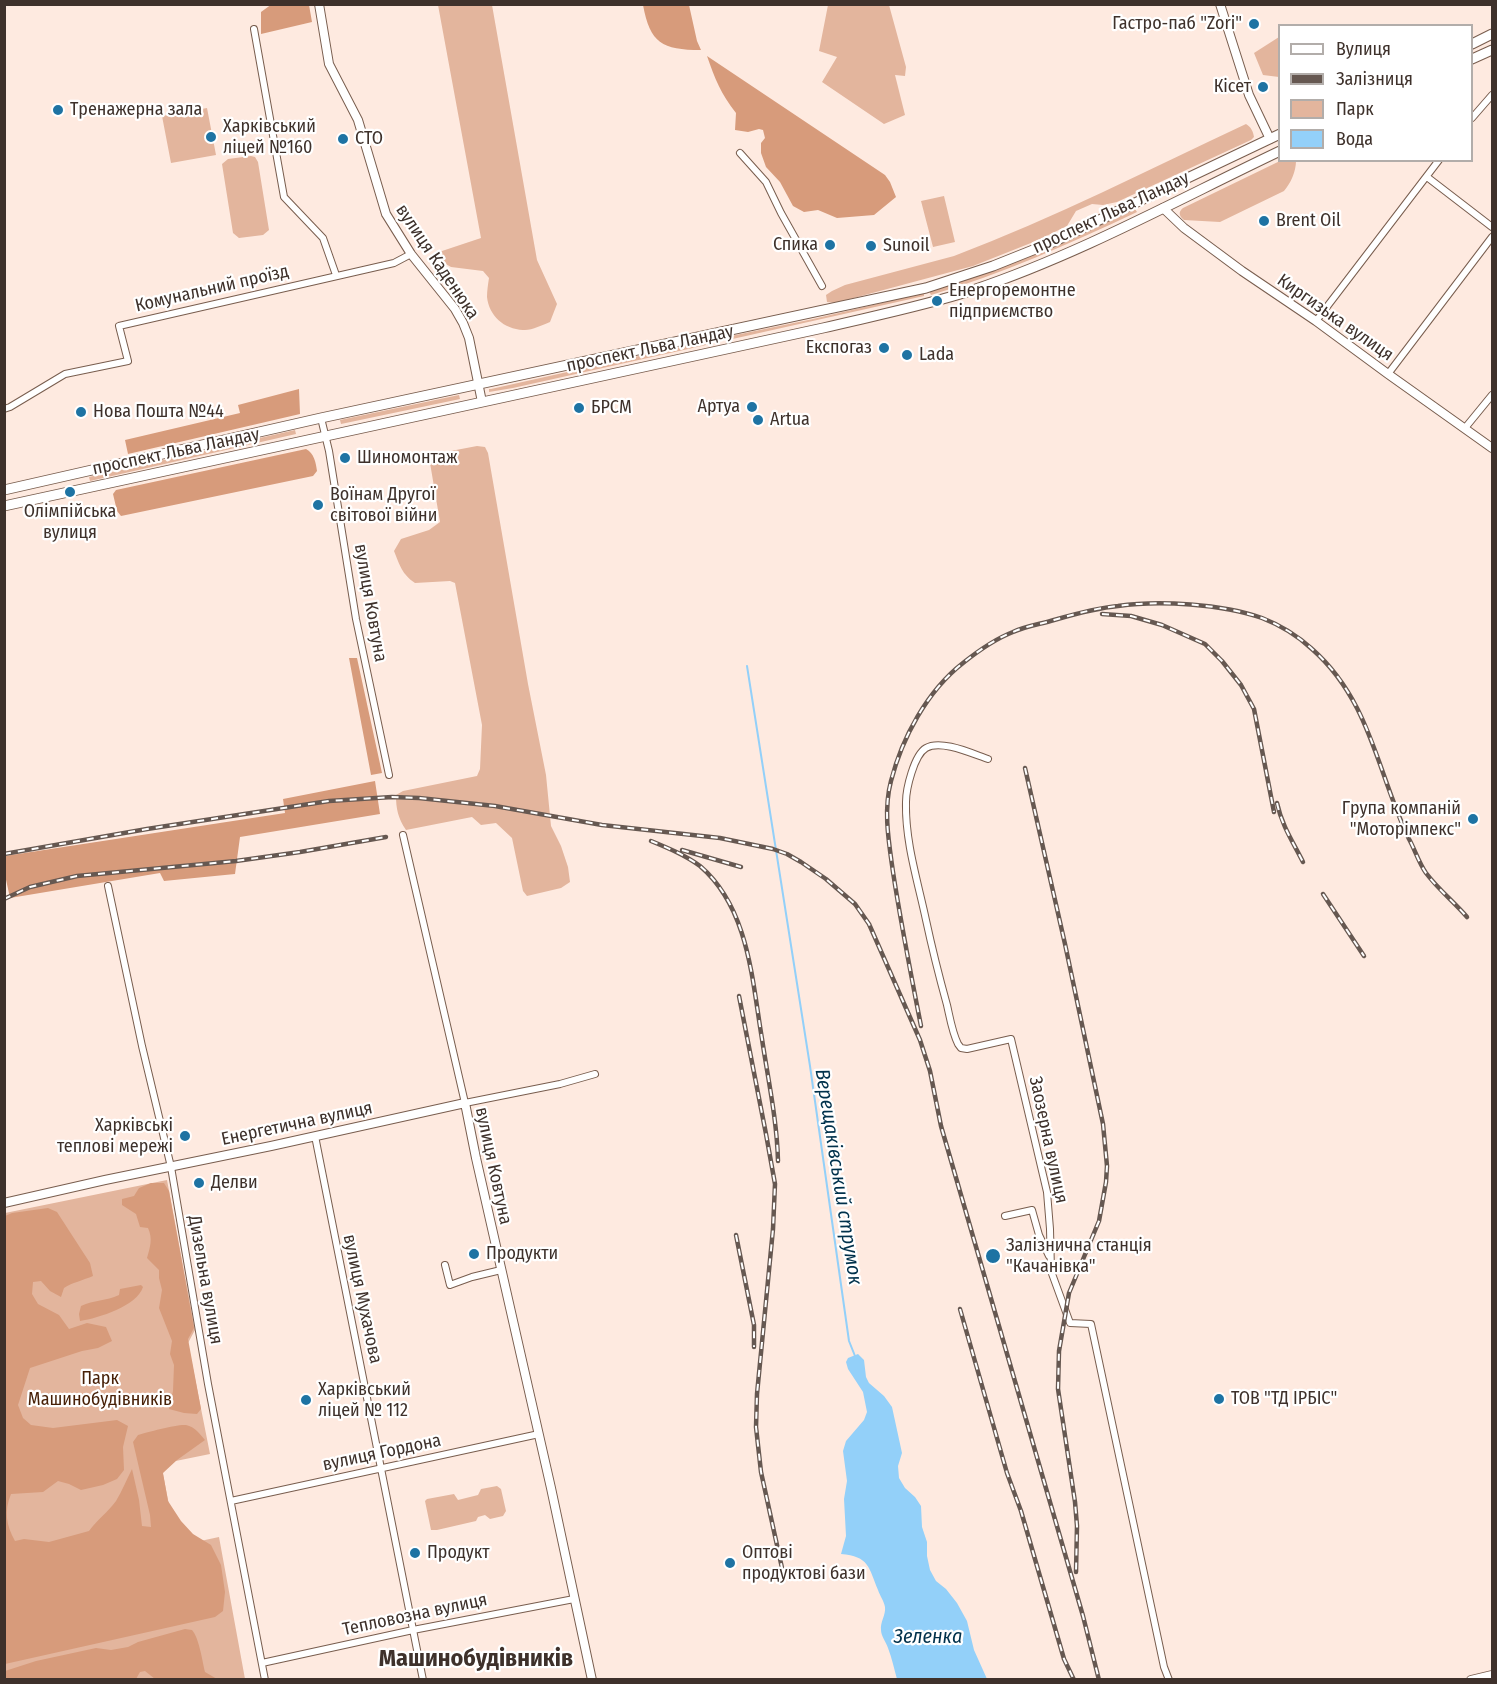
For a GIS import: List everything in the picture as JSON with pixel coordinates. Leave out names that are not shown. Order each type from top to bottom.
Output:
[{"type":"main road","points":[[1473,44],[1492,34]]},
{"type":"main road","points":[[1473,59],[1492,50]]},
{"type":"main road","name":"проспект Льва Ландау","points":[[4,490],[321,418],[926,288],[1053,242],[1278,135]]},
{"type":"main road","name":"проспект Льва Ландау","points":[[4,506],[937,301],[974,290],[1058,257],[1278,152]]},
{"type":"main road","points":[[1224,160],[1231,174]]},
{"type":"main road","points":[[1155,193],[1163,208]]},
{"type":"main road","points":[[714,334],[718,350]]},
{"type":"main road","points":[[19,487],[23,502]]},
{"type":"main road","points":[[1471,1680],[1492,1675]]},
{"type":"street","name":"вулиця Каденюка","points":[[319,4],[329,64],[358,120],[386,214],[411,254],[455,309],[463,323],[469,338],[482,402]]},
{"type":"street","points":[[1220,4],[1249,95],[1270,139]]},
{"type":"street","points":[[254,29],[284,197],[323,238],[336,275],[394,263],[411,254]]},
{"type":"street","points":[[1473,117],[1492,95]]},
{"type":"street","points":[[740,153],[766,182],[822,286]]},
{"type":"street","points":[[1316,321],[1438,162]]},
{"type":"street","points":[[1427,177],[1492,227]]},
{"type":"street","name":"Киргизька вулиця","points":[[1163,208],[1184,228],[1224,258],[1316,321],[1492,448]]},
{"type":"street","points":[[1388,374],[1492,237]]},
{"type":"street","name":"Комунальний проїзд","points":[[4,409],[65,374],[128,361],[119,326],[336,275]]},
{"type":"street","points":[[1465,428],[1492,395]]},
{"type":"street","name":"вулиця Ковтуна","points":[[321,418],[356,619],[389,775]]},
{"type":"street","name":"Заозерна вулиця","points":[[988,759],[946,745],[935,745],[923,750],[907,790],[908,835],[938,972],[958,1044],[961,1048],[967,1049],[1011,1039],[1047,1192],[1051,1271],[1070,1323],[1091,1324],[1164,1667],[1169,1680]]},
{"type":"street","name":"вулиця Ковтуна","points":[[403,835],[465,1103],[592,1680]]},
{"type":"street","name":"Дизельна вулиця","points":[[108,886],[142,1046],[171,1167],[199,1334],[265,1680]]},
{"type":"street","name":"Енергетична вулиця","points":[[4,1203],[560,1084],[595,1074]]},
{"type":"street","name":"вулиця Мухачова","points":[[315,1136],[423,1680]]},
{"type":"street","points":[[1005,1216],[1032,1210],[1039,1235],[1051,1260]]},
{"type":"street","points":[[445,1265],[450,1285],[501,1270]]},
{"type":"street","name":"вулиця Гордона","points":[[231,1501],[539,1434]]},
{"type":"street","name":"Тепловозна вулиця","points":[[262,1663],[413,1630],[574,1599]]},
{"type":"green space","points":[[438,5],[492,5],[537,260],[557,304],[550,322],[533,329],[510,327],[494,316],[488,304],[489,278],[483,271],[451,267],[444,263],[439,252],[481,238]]},
{"type":"green space","points":[[828,5],[889,5],[906,67],[905,76],[895,75],[905,115],[884,124],[822,82],[837,57],[819,51]]},
{"type":"green space","points":[[1278,38],[1278,77],[1263,75],[1254,53]]},
{"type":"green space","points":[[207,108],[216,155],[171,163],[162,116]]},
{"type":"green space","points":[[1246,124],[1253,133],[1254,137],[1251,140],[1117,202],[1103,205],[1092,204],[1076,211],[1067,226],[1036,241],[973,266],[835,303],[827,302],[826,295],[845,285],[954,256],[1028,226]]},
{"type":"green space","points":[[255,157],[258,162],[269,230],[263,235],[239,238],[233,233],[222,164],[228,159]]},
{"type":"green space","points":[[1278,162],[1296,162],[1293,177],[1284,191],[1220,222],[1184,220],[1180,216],[1183,208]]},
{"type":"green space","points":[[944,196],[955,242],[933,247],[921,201]]},
{"type":"green space","points":[[1135,209],[1137,212],[1009,268],[931,295],[929,291],[1024,259]]},
{"type":"green space","points":[[924,293],[924,296],[728,340],[726,337],[813,319]]},
{"type":"green space","points":[[706,341],[706,345],[489,392],[489,389]]},
{"type":"green space","points":[[459,395],[460,399],[341,424],[340,420]]},
{"type":"green space","points":[[295,430],[296,434],[90,481],[89,477]]},
{"type":"green space","points":[[477,446],[485,447],[488,453],[546,775],[551,826],[561,846],[570,882],[561,888],[527,896],[523,891],[512,838],[496,823],[481,825],[472,817],[406,830],[396,805],[396,795],[403,791],[477,776],[480,769],[482,725],[455,583],[450,581],[415,583],[404,573],[394,551],[401,539],[429,530],[440,522],[429,457]]},
{"type":"green space","name":"Парк Машинобудівників","points":[[167,1180],[195,1330],[188,1343],[210,1454],[161,1464],[177,1546],[219,1537],[245,1679],[5,1680],[5,1213]]},
{"type":"green space","points":[[497,1486],[501,1489],[506,1511],[503,1516],[490,1519],[485,1515],[478,1517],[476,1521],[431,1530],[425,1501],[427,1499],[454,1494],[458,1500],[478,1495],[481,1489]]},
{"type":"shaded area","points":[[272,4],[309,5],[312,22],[261,34],[261,12]]},
{"type":"shaded area","points":[[643,5],[689,5],[701,50],[676,48],[660,42],[650,28]]},
{"type":"shaded area","points":[[707,56],[885,175],[896,197],[874,215],[837,218],[818,210],[804,212],[793,206],[780,182],[766,167],[761,153],[761,143],[765,138],[763,130],[748,132],[735,130],[736,113],[719,86]]},
{"type":"shaded area","points":[[299,389],[300,414],[128,454],[125,440],[240,413],[238,405]]},
{"type":"shaded area","points":[[306,449],[311,453],[315,462],[317,471],[313,476],[121,516],[117,511],[113,494],[116,490]]},
{"type":"shaded area","points":[[349,658],[357,658],[382,773],[371,775]]},
{"type":"shaded area","points":[[375,781],[380,814],[240,837],[235,874],[164,881],[160,873],[10,898],[5,875],[5,856],[285,813],[283,799]]},
{"type":"shaded area","points":[[151,1183],[164,1183],[169,1191],[194,1328],[188,1339],[201,1409],[197,1414],[169,1409],[173,1391],[174,1365],[170,1354],[172,1341],[159,1308],[162,1290],[159,1270],[147,1258],[151,1239],[148,1228],[140,1227],[136,1214],[122,1205],[122,1199],[134,1196],[139,1188]]},
{"type":"shaded area","points":[[48,1208],[57,1212],[90,1263],[93,1276],[64,1288],[61,1297],[50,1291],[41,1281],[33,1282],[32,1294],[38,1304],[59,1315],[69,1329],[87,1323],[106,1327],[112,1341],[98,1348],[30,1368],[18,1405],[23,1418],[31,1425],[53,1428],[117,1420],[128,1426],[123,1447],[124,1470],[117,1479],[81,1490],[58,1481],[43,1492],[11,1494],[7,1512],[12,1535],[15,1541],[24,1539],[49,1542],[89,1531],[116,1501],[132,1469],[142,1526],[151,1527],[133,1442],[138,1435],[186,1425],[195,1429],[205,1440],[163,1473],[168,1501],[193,1534],[211,1545],[221,1565],[225,1592],[223,1611],[215,1617],[5,1664],[5,1216]]},
{"type":"shaded area","points":[[141,1285],[143,1287],[139,1294],[125,1305],[107,1314],[80,1321],[81,1306],[119,1295],[120,1289]]},
{"type":"shaded area","points":[[185,1629],[192,1630],[197,1638],[205,1672],[217,1679],[155,1679],[145,1671],[140,1672],[136,1679],[5,1679],[5,1671],[36,1661],[96,1648],[111,1650],[128,1647]]},
{"type":"water","name":"Зеленка","points":[[858,1354],[864,1360],[869,1383],[884,1396],[892,1407],[902,1453],[898,1466],[899,1478],[921,1506],[922,1527],[927,1542],[930,1570],[936,1581],[957,1603],[967,1621],[974,1650],[987,1679],[897,1679],[881,1632],[884,1605],[870,1569],[863,1560],[841,1554],[846,1536],[844,1499],[847,1481],[843,1451],[846,1441],[864,1420],[867,1412],[863,1392],[846,1362],[848,1358]]},
{"type":"waterway","name":"Верещаківський струмок","points":[[747,666],[810,1066],[849,1341],[855,1356]]},
{"type":"railway","points":[[921,1026],[899,911],[888,827],[889,792],[902,748],[927,701],[950,674],[975,654],[1018,630],[1094,610],[1152,603],[1210,606],[1262,618],[1289,631],[1307,644],[1332,669],[1348,691],[1371,739],[1398,814],[1424,869],[1467,917]]},
{"type":"railway","points":[[1102,614],[1131,616],[1162,625],[1205,644],[1222,661],[1241,685],[1254,709],[1274,812]]},
{"type":"railway","points":[[1025,768],[1103,1124],[1107,1166],[1099,1221],[1069,1293],[1059,1351],[1058,1389],[1077,1526],[1076,1572]]},
{"type":"railway","points":[[4,854],[329,801],[392,797],[495,806],[602,825],[720,838],[787,854],[826,879],[855,904],[869,924],[920,1040],[930,1071],[941,1126],[1083,1616],[1099,1680]]},
{"type":"railway","points":[[1277,803],[1285,827],[1303,862]]},
{"type":"railway","points":[[4,899],[30,887],[77,876],[236,861],[386,837]]},
{"type":"railway","points":[[651,841],[700,866],[729,902],[739,924],[746,946],[755,993],[774,1115],[778,1161]]},
{"type":"railway","points":[[682,850],[741,867]]},
{"type":"railway","points":[[1323,894],[1364,956]]},
{"type":"railway","points":[[739,996],[775,1184],[756,1427],[761,1472],[782,1568]]},
{"type":"railway","points":[[736,1235],[754,1325],[754,1347]]},
{"type":"railway","points":[[960,1309],[1064,1659],[1074,1680]]},
{"type":"place","name":"Гастро-паб \"Zori\"","points":[[1254,24]]},
{"type":"place","name":"Кісет","points":[[1263,87]]},
{"type":"place","name":"Тренажерна зала","points":[[58,110]]},
{"type":"place","name":"Харківський ліцей №160","points":[[211,137]]},
{"type":"place","name":"СТО","points":[[343,139]]},
{"type":"place","name":"Brent Oil","points":[[1264,221]]},
{"type":"place","name":"Спика","points":[[830,245]]},
{"type":"place","name":"Sunoil","points":[[871,246]]},
{"type":"place","name":"Енергоремонтне підприємство","points":[[937,301]]},
{"type":"place","name":"Експогаз","points":[[884,348]]},
{"type":"place","name":"Lada","points":[[907,355]]},
{"type":"place","name":"Артуа","points":[[752,407]]},
{"type":"place","name":"БРСМ","points":[[579,408]]},
{"type":"place","name":"Нова Пошта №44","points":[[81,412]]},
{"type":"place","name":"Artua","points":[[758,420]]},
{"type":"place","name":"Шиномонтаж","points":[[345,458]]},
{"type":"place","name":"Олімпійська вулиця","points":[[70,492]]},
{"type":"place","name":"Воїнам Другої світової війни","points":[[318,505]]},
{"type":"place","name":"Група компаній \"Моторімпекс\"","points":[[1473,819]]},
{"type":"place","name":"Харківські теплові мережі","points":[[185,1136]]},
{"type":"place","name":"Делви","points":[[199,1183]]},
{"type":"place","name":"Продукти","points":[[474,1254]]},
{"type":"place","name":"Залізнична станція \"Качанівка\"","points":[[993,1256]]},
{"type":"place","name":"ТОВ \"ТД ІРБІС\"","points":[[1219,1399]]},
{"type":"place","name":"Харківський ліцей № 112","points":[[306,1400]]},
{"type":"place","name":"Продукт","points":[[415,1553]]},
{"type":"place","name":"Оптові продуктові бази","points":[[730,1563]]},
{"type":"district","name":"Машинобудівників","points":[[476,1659]]}]
